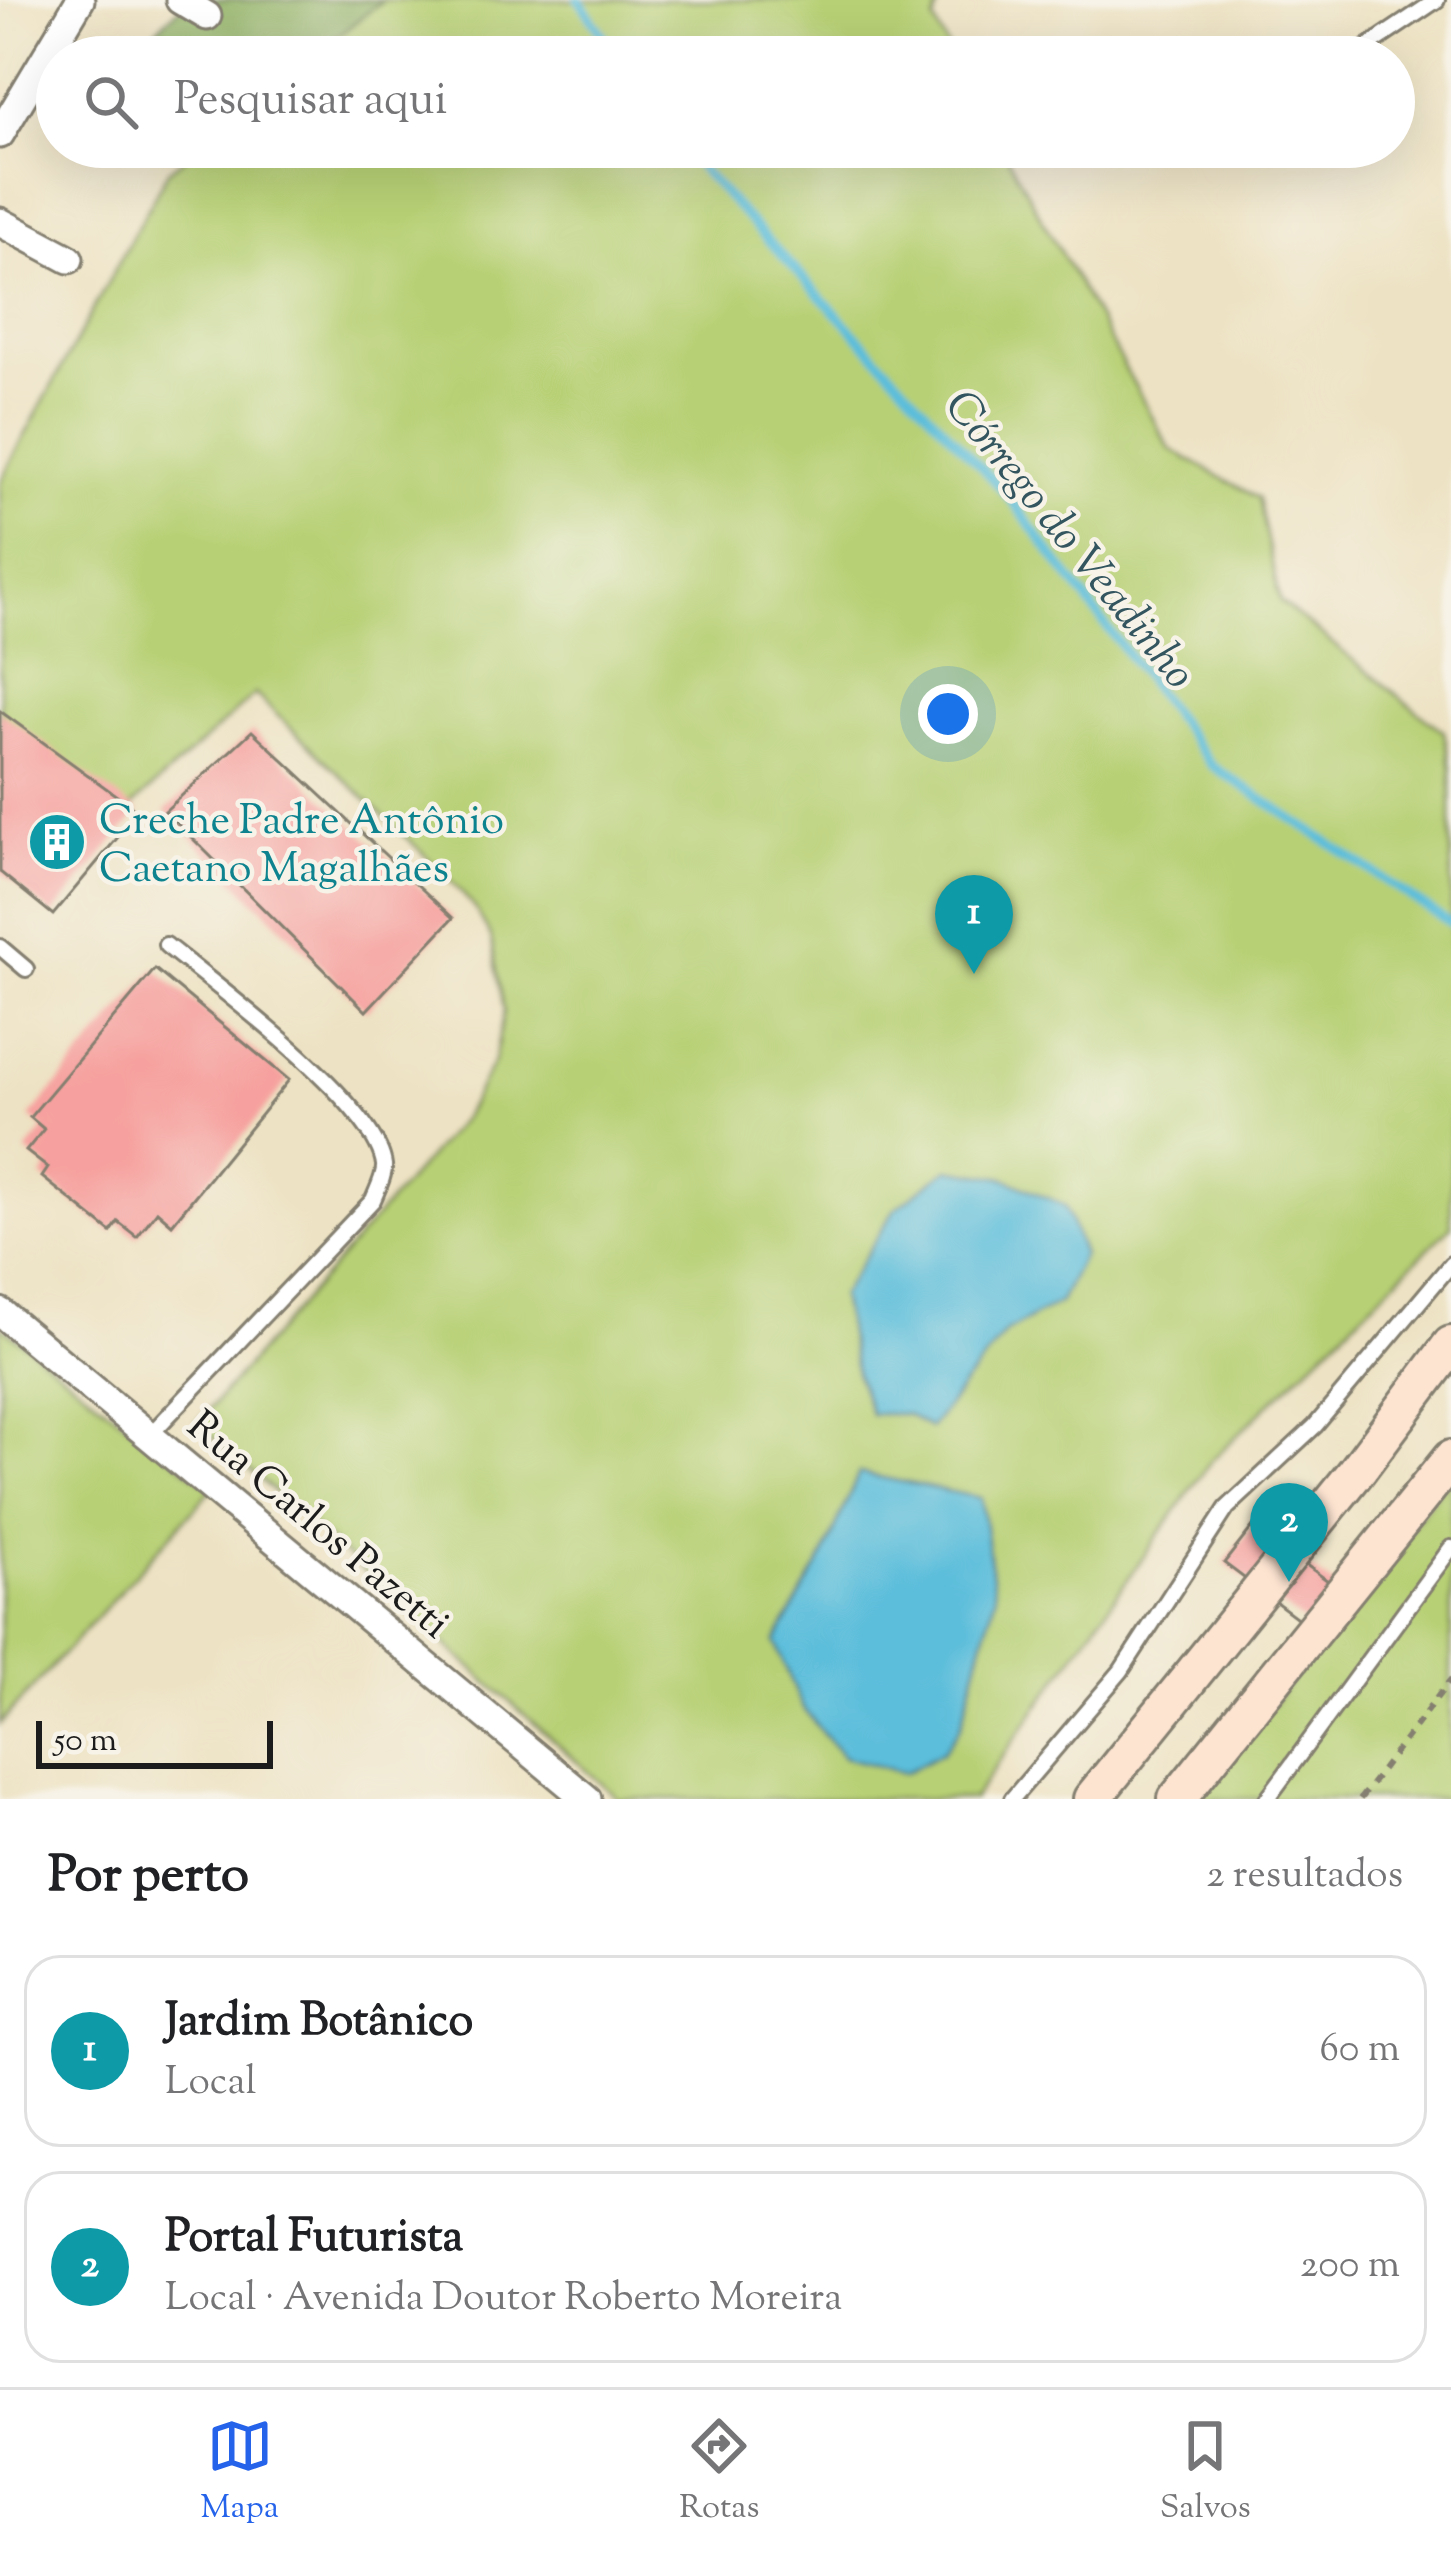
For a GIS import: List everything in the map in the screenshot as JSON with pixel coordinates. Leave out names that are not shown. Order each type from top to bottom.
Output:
[{"type":"main road","points":[[1092,1799],[1356,1472],[1451,1345]]},
{"type":"main road","points":[[1177,1799],[1451,1459]]},
{"type":"street","points":[[59,36],[80,0]]},
{"type":"street","points":[[180,0],[207,16]]},
{"type":"street","points":[[0,134],[36,74]]},
{"type":"street","points":[[0,222],[69,259]]},
{"type":"street","name":"Rua Carlos Pazetti","points":[[0,1312],[587,1799]]},
{"type":"lane","points":[[1383,36],[1437,0]]},
{"type":"lane","points":[[149,1436],[373,1201],[385,1168],[375,1140],[304,1057],[166,945]]},
{"type":"lane","points":[[0,947],[26,969]]},
{"type":"lane","points":[[1012,1799],[1121,1671],[1227,1508],[1315,1426],[1451,1264]]},
{"type":"lane","points":[[1267,1799],[1451,1548]]},
{"type":"path","points":[[1360,1799],[1451,1679]]},
{"type":"green space","points":[[188,0],[383,0],[338,36],[152,36]]},
{"type":"green space","points":[[383,0],[940,0],[934,21],[942,36],[338,36]]},
{"type":"green space","points":[[1014,168],[1170,449],[1258,498],[1280,602],[1444,732],[1451,769],[1451,1226],[1211,1461],[973,1799],[619,1799],[197,1423],[464,1116],[494,1061],[504,1011],[491,937],[475,908],[255,694],[91,844],[0,789],[0,482],[168,171]]},
{"type":"green space","points":[[0,1325],[212,1489],[0,1724]]},
{"type":"green space","points":[[1451,1475],[1451,1799],[1199,1799]]},
{"type":"water","points":[[948,1169],[1005,1178],[1065,1206],[1083,1255],[1060,1302],[1006,1332],[930,1428],[906,1414],[871,1414],[856,1373],[840,1296],[895,1209]]},
{"type":"water","points":[[859,1473],[981,1498],[995,1597],[961,1726],[942,1753],[904,1773],[843,1757],[803,1709],[775,1642],[824,1555]]},
{"type":"building","name":"Creche Padre Antônio Caetano Magalhães","points":[[0,711],[139,812],[53,915],[0,872]]},
{"type":"building","points":[[252,731],[453,918],[366,1011],[165,811]]},
{"type":"building","points":[[155,969],[289,1080],[172,1224],[157,1211],[137,1237],[118,1222],[111,1232],[42,1177],[48,1168],[26,1151],[44,1129],[30,1117]]},
{"type":"building","points":[[1253,1526],[1354,1600],[1324,1638],[1224,1563]]},
{"type":"waterway","name":"Córrego do Veadinho","points":[[579,0],[604,36]]},
{"type":"waterway","name":"Córrego do Veadinho","points":[[700,168],[1009,497],[1211,765],[1451,924]]},
{"type":"place","name":"Creche Padre Antônio Caetano Magalhães","points":[[57,842]]},
{"type":"place","name":"Jardim Botânico","points":[[974,974]]},
{"type":"place","name":"Portal Futurista","points":[[1289,1582]]}]
